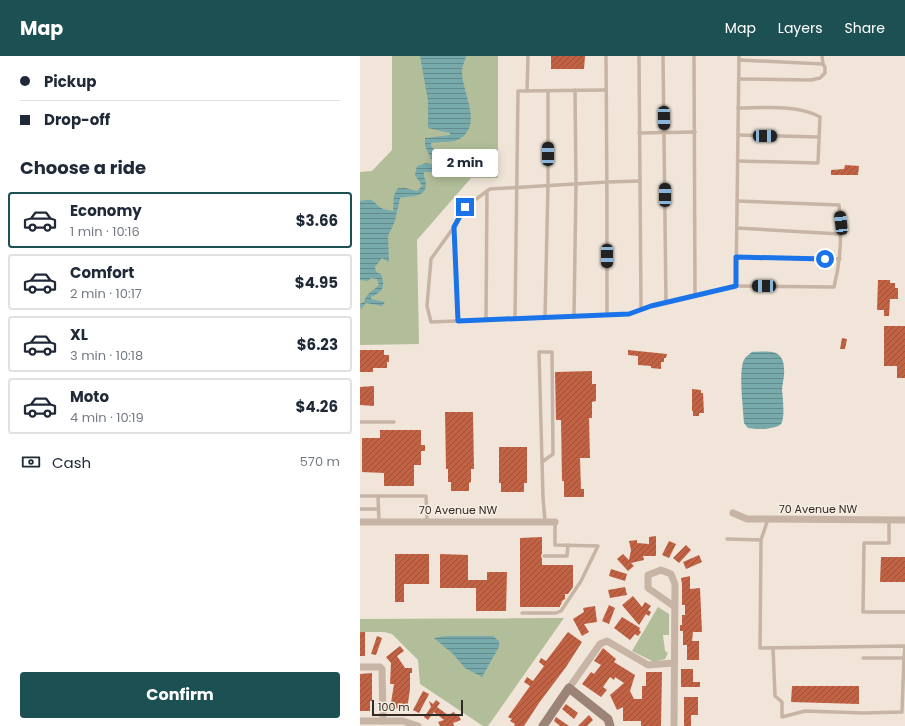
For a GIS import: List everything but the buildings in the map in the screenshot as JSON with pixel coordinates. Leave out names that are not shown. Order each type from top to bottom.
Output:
[{"type":"street","name":"70 Avenue NW","points":[[733,513],[747,519],[905,520]]},
{"type":"street","name":"70 Avenue NW","points":[[360,522],[555,522]]},
{"type":"street","points":[[674,726],[674,663],[675,607],[675,584],[671,574],[661,570],[648,575],[648,588],[675,607]]},
{"type":"street","points":[[543,726],[600,644],[607,641],[648,665],[674,663]]},
{"type":"street","points":[[360,667],[380,667],[382,669],[383,721]]},
{"type":"street","points":[[569,688],[608,719],[610,726]]},
{"type":"street","points":[[360,721],[403,721],[418,726]]},
{"type":"lane","points":[[527,91],[528,56]]},
{"type":"lane","points":[[606,56],[607,315]]},
{"type":"lane","points":[[638,56],[641,309]]},
{"type":"lane","points":[[663,56],[666,302]]},
{"type":"lane","points":[[694,56],[695,296]]},
{"type":"lane","points":[[739,79],[811,80],[820,78],[825,73],[822,56]]},
{"type":"lane","points":[[736,286],[739,58],[823,64]]},
{"type":"lane","points":[[574,316],[576,184],[575,90]]},
{"type":"lane","points":[[515,319],[518,91],[606,90]]},
{"type":"lane","points":[[545,317],[548,186],[548,91]]},
{"type":"lane","points":[[738,108],[796,109],[812,112],[820,117],[818,163],[738,161]]},
{"type":"lane","points":[[639,133],[694,132]]},
{"type":"lane","points":[[738,135],[819,136]]},
{"type":"lane","points":[[640,181],[490,189],[465,207],[454,227],[431,259],[426,306],[431,322],[629,314],[666,302],[736,286],[834,287],[840,259],[841,223],[838,205],[737,201]]},
{"type":"lane","points":[[486,320],[487,192]]},
{"type":"lane","points":[[454,227],[458,321]]},
{"type":"lane","points":[[737,228],[840,234]]},
{"type":"lane","points":[[736,257],[840,259]]},
{"type":"lane","points":[[542,462],[552,454],[552,352],[539,352],[542,498],[545,522]]},
{"type":"lane","points":[[360,422],[394,422]]},
{"type":"lane","points":[[360,496],[426,496],[427,521]]},
{"type":"lane","points":[[378,496],[379,521]]},
{"type":"lane","points":[[360,509],[378,509]]},
{"type":"lane","points":[[768,519],[761,540],[760,648],[905,646],[903,712],[864,713],[805,711],[782,717],[782,702],[775,696],[773,648]]},
{"type":"lane","points":[[889,520],[889,543],[864,543],[863,612],[905,612]]},
{"type":"lane","points":[[522,613],[556,613],[561,611],[581,581],[598,546],[555,545],[555,522]]},
{"type":"lane","points":[[727,539],[761,540]]},
{"type":"lane","points":[[544,556],[567,556],[568,545]]},
{"type":"lane","points":[[863,658],[904,658]]},
{"type":"green space","points":[[392,56],[498,56],[498,178],[471,178],[417,240],[419,344],[360,345],[360,172],[372,171],[392,150]]},
{"type":"green space","points":[[658,607],[669,614],[669,635],[663,635],[665,651],[668,653],[665,659],[654,662],[632,651]]},
{"type":"green space","points":[[564,618],[488,726],[483,726],[420,684],[418,660],[392,634],[384,632],[360,632],[360,619]]},
{"type":"water","points":[[420,56],[466,56],[462,71],[471,115],[470,124],[467,132],[458,140],[451,142],[431,143],[431,146],[443,158],[443,168],[435,172],[424,172],[426,185],[423,193],[416,196],[400,198],[395,221],[388,236],[389,262],[382,258],[375,267],[376,272],[381,274],[383,285],[381,291],[371,297],[371,299],[385,302],[382,306],[366,303],[361,309],[360,304],[364,302],[368,294],[379,285],[377,279],[371,278],[368,281],[360,280],[360,201],[372,200],[381,208],[393,211],[394,195],[398,188],[406,188],[417,191],[422,186],[415,175],[417,166],[426,163],[435,165],[438,164],[436,160],[431,159],[425,146],[425,138],[450,135],[450,133],[428,128],[428,101]]},
{"type":"water","points":[[752,352],[774,352],[779,355],[783,362],[783,418],[781,424],[778,426],[765,429],[755,429],[748,428],[744,423],[741,375],[743,362]]},
{"type":"water","points":[[445,636],[493,636],[499,641],[499,647],[482,677],[465,668],[453,654],[434,638]]},
{"type":"route","points":[[465,207],[454,227],[458,321],[629,314],[651,306],[736,286],[736,257],[825,259]]}]
